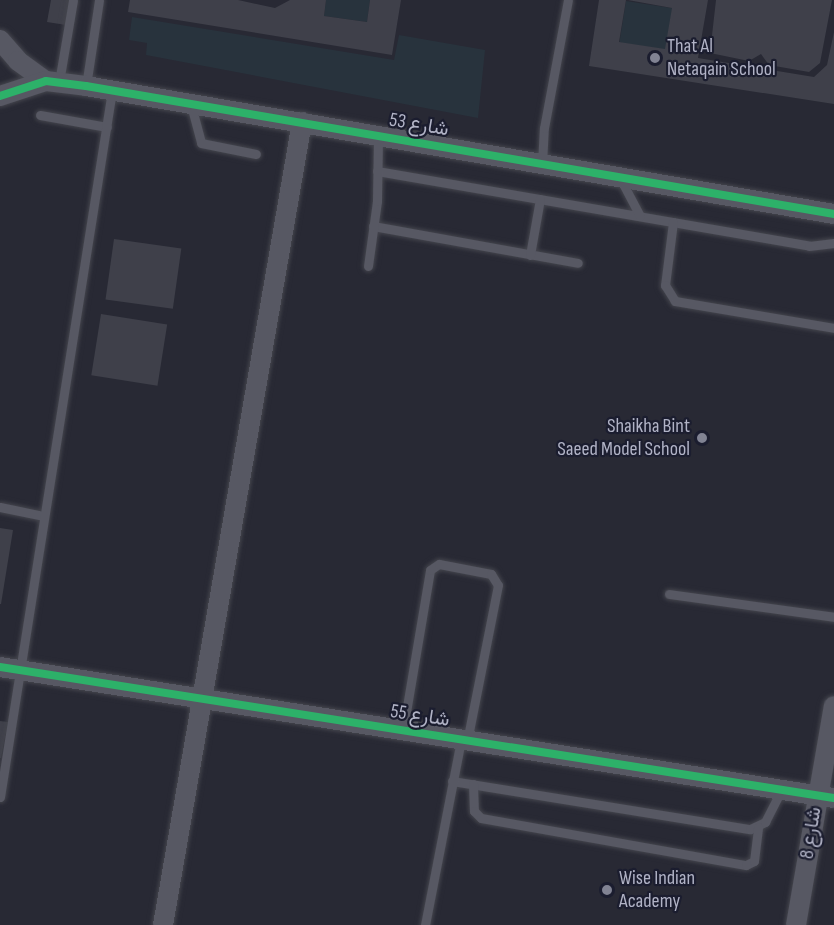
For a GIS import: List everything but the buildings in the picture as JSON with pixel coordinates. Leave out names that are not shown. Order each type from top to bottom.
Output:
[{"type":"street","name":"شارع 53","points":[[0,40],[18,61],[53,81],[191,102],[834,214]]},
{"type":"street","name":"شارع 53","points":[[0,96],[53,81]]},
{"type":"street","points":[[163,925],[205,699],[302,122]]},
{"type":"street","name":"شارع 55","points":[[0,667],[826,797]]},
{"type":"street","name":"شارع 8","points":[[796,925],[826,797],[834,706]]},
{"type":"lane","points":[[53,81],[73,0]]},
{"type":"lane","points":[[86,86],[99,0]]},
{"type":"lane","points":[[542,164],[544,128],[568,0]]},
{"type":"lane","points":[[0,796],[112,91]]},
{"type":"lane","points":[[191,102],[201,143],[256,154]]},
{"type":"lane","points":[[40,115],[107,127]]},
{"type":"lane","points":[[368,266],[373,226],[378,135]]},
{"type":"lane","points":[[377,171],[819,248],[834,243]]},
{"type":"lane","points":[[620,178],[640,216]]},
{"type":"lane","points":[[530,255],[540,199]]},
{"type":"lane","points":[[674,222],[665,285],[675,301],[834,328]]},
{"type":"lane","points":[[373,226],[578,263]]},
{"type":"lane","points":[[0,507],[44,516]]},
{"type":"lane","points":[[403,730],[430,570],[439,564],[491,574],[498,585],[464,740],[452,781],[425,925]]},
{"type":"lane","points":[[669,594],[834,617]]},
{"type":"lane","points":[[452,781],[741,828],[758,827]]},
{"type":"lane","points":[[473,784],[474,811],[481,818],[746,866],[754,861],[758,827],[781,790]]},
{"type":"shaded area","points":[[326,0],[370,0],[367,22],[324,16]]},
{"type":"shaded area","points":[[626,1],[672,8],[666,50],[619,42]]},
{"type":"shaded area","points":[[132,17],[394,60],[399,35],[485,50],[478,118],[146,55],[147,43],[129,40]]},
{"type":"cycle path","points":[[0,96],[46,81],[86,86],[834,214]]},
{"type":"cycle path","points":[[0,667],[834,798]]},
{"type":"place","name":"That Al Netaqain School","points":[[655,58]]},
{"type":"place","name":"Shaikha Bint Saeed Model School","points":[[702,438]]},
{"type":"place","name":"Wise Indian Academy","points":[[607,890]]}]
